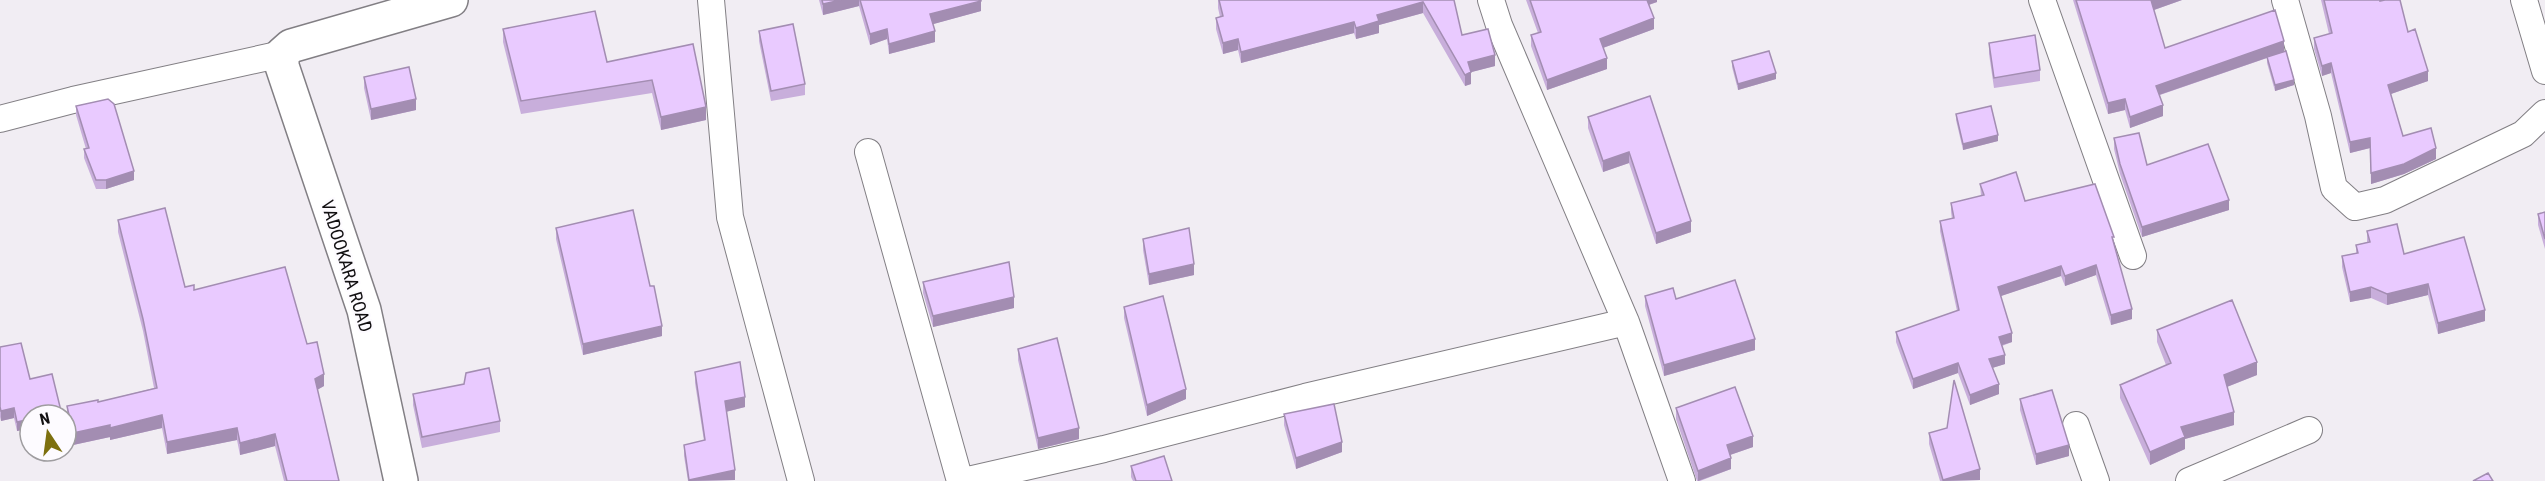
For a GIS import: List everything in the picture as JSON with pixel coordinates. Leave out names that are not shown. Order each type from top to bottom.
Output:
[{"type":"main road","points":[[282,54],[291,46],[451,0]]},
{"type":"main road","name":"VADOOKARA ROAD","points":[[282,54],[282,66],[364,310],[401,481]]},
{"type":"street","points":[[711,0],[730,217],[801,481]]},
{"type":"street","points":[[1491,0],[1499,25],[1626,322],[1682,481]]},
{"type":"street","points":[[2042,0],[2133,256]]},
{"type":"street","points":[[2285,0],[2318,116],[2334,188],[2355,207],[2385,200],[2523,134],[2545,113]]},
{"type":"street","points":[[2524,0],[2545,71]]},
{"type":"street","points":[[0,119],[73,100],[282,54]]},
{"type":"street","points":[[868,152],[962,481],[1104,449],[1305,397],[1626,322]]},
{"type":"street","points":[[2076,425],[2096,481]]},
{"type":"street","points":[[2189,481],[2309,430]]},
{"type":"building","points":[[822,0],[841,0],[823,4]]},
{"type":"building","points":[[860,0],[981,1],[930,14],[935,31],[889,44],[887,29],[870,34]]},
{"type":"building","points":[[1219,0],[1454,0],[1462,35],[1488,29],[1495,55],[1468,62],[1471,72],[1465,75],[1423,2],[1377,15],[1379,21],[1356,28],[1354,22],[1241,52],[1238,39],[1223,43],[1216,18],[1223,16]]},
{"type":"building","points":[[1530,0],[1647,0],[1654,18],[1600,39],[1607,58],[1547,80],[1531,35],[1541,32]]},
{"type":"building","points":[[2076,0],[2151,0],[2165,48],[2275,10],[2284,41],[2156,86],[2163,105],[2130,117],[2125,99],[2108,103]]},
{"type":"building","points":[[2324,0],[2400,0],[2408,32],[2415,29],[2428,71],[2388,85],[2403,136],[2431,128],[2436,148],[2404,164],[2371,173],[2370,138],[2350,142],[2331,63],[2322,66],[2314,38],[2332,33]]},
{"type":"building","points":[[595,11],[607,62],[693,44],[706,107],[661,117],[652,80],[521,101],[503,29]]},
{"type":"building","points":[[793,24],[805,84],[771,91],[759,31]]},
{"type":"building","points":[[2035,35],[2040,70],[1994,78],[1989,43]]},
{"type":"building","points":[[1769,51],[1776,73],[1738,84],[1732,61]]},
{"type":"building","points":[[2286,51],[2294,80],[2275,85],[2267,57]]},
{"type":"building","points":[[409,67],[416,99],[371,109],[364,77]]},
{"type":"building","points":[[1650,96],[1691,221],[1656,233],[1629,152],[1603,161],[1588,117]]},
{"type":"building","points":[[108,99],[114,104],[134,171],[106,180],[96,180],[84,149],[89,148],[76,106]]},
{"type":"building","points":[[1991,106],[1998,135],[1963,144],[1956,114]]},
{"type":"building","points":[[2139,133],[2147,165],[2208,144],[2229,200],[2142,227],[2120,164],[2114,138]]},
{"type":"building","points":[[2016,172],[2025,201],[2095,184],[2114,237],[2112,237],[2132,309],[2111,315],[2096,265],[2065,276],[2061,266],[1998,287],[2012,333],[1999,337],[2005,355],[1989,359],[1999,384],[1970,395],[1958,363],[1913,379],[1896,332],[1959,310],[1940,221],[1954,218],[1951,203],[1984,195],[1980,184]]},
{"type":"building","points":[[165,208],[185,287],[194,285],[194,290],[285,267],[307,344],[317,342],[324,374],[315,379],[339,481],[287,481],[275,434],[240,443],[237,428],[167,442],[162,415],[110,428],[110,425],[78,432],[78,404],[98,400],[98,402],[157,388],[143,319],[118,220]]},
{"type":"building","points":[[633,210],[650,286],[654,286],[662,326],[583,344],[556,228]]},
{"type":"building","points":[[2545,212],[2545,239],[2538,214]]},
{"type":"building","points":[[2397,224],[2404,254],[2464,237],[2485,310],[2438,323],[2428,284],[2387,294],[2371,287],[2350,292],[2342,256],[2358,253],[2356,245],[2370,242],[2367,231]]},
{"type":"building","points":[[1189,228],[1194,264],[1149,274],[1143,239]]},
{"type":"building","points":[[1009,262],[1014,297],[933,316],[923,282]]},
{"type":"building","points":[[1735,280],[1755,339],[1664,365],[1645,296],[1673,288],[1676,299]]},
{"type":"building","points":[[1163,296],[1186,389],[1147,405],[1124,307]]},
{"type":"building","points":[[2232,300],[2257,362],[2224,375],[2234,412],[2181,427],[2185,437],[2150,452],[2120,385],[2171,363],[2157,330]]},
{"type":"building","points":[[1057,338],[1079,428],[1038,438],[1018,349]]},
{"type":"building","points":[[21,343],[30,379],[52,374],[59,403],[18,403],[17,422],[14,408],[1,411],[0,347]]},
{"type":"building","points":[[740,362],[745,397],[725,401],[735,470],[689,480],[684,445],[705,440],[695,372]]},
{"type":"building","points":[[489,368],[500,421],[422,437],[413,394],[464,384],[466,373]]},
{"type":"building","points":[[1954,380],[1980,469],[1943,480],[1929,433],[1947,428]]},
{"type":"building","points":[[1735,387],[1753,436],[1727,445],[1731,458],[1698,471],[1676,408]]},
{"type":"building","points":[[2052,390],[2069,445],[2036,454],[2020,399]]},
{"type":"building","points":[[1334,404],[1342,442],[1296,458],[1284,414]]},
{"type":"building","points":[[1164,456],[1172,481],[1136,481],[1131,466]]},
{"type":"building","points":[[2488,473],[2493,481],[2473,481]]}]
